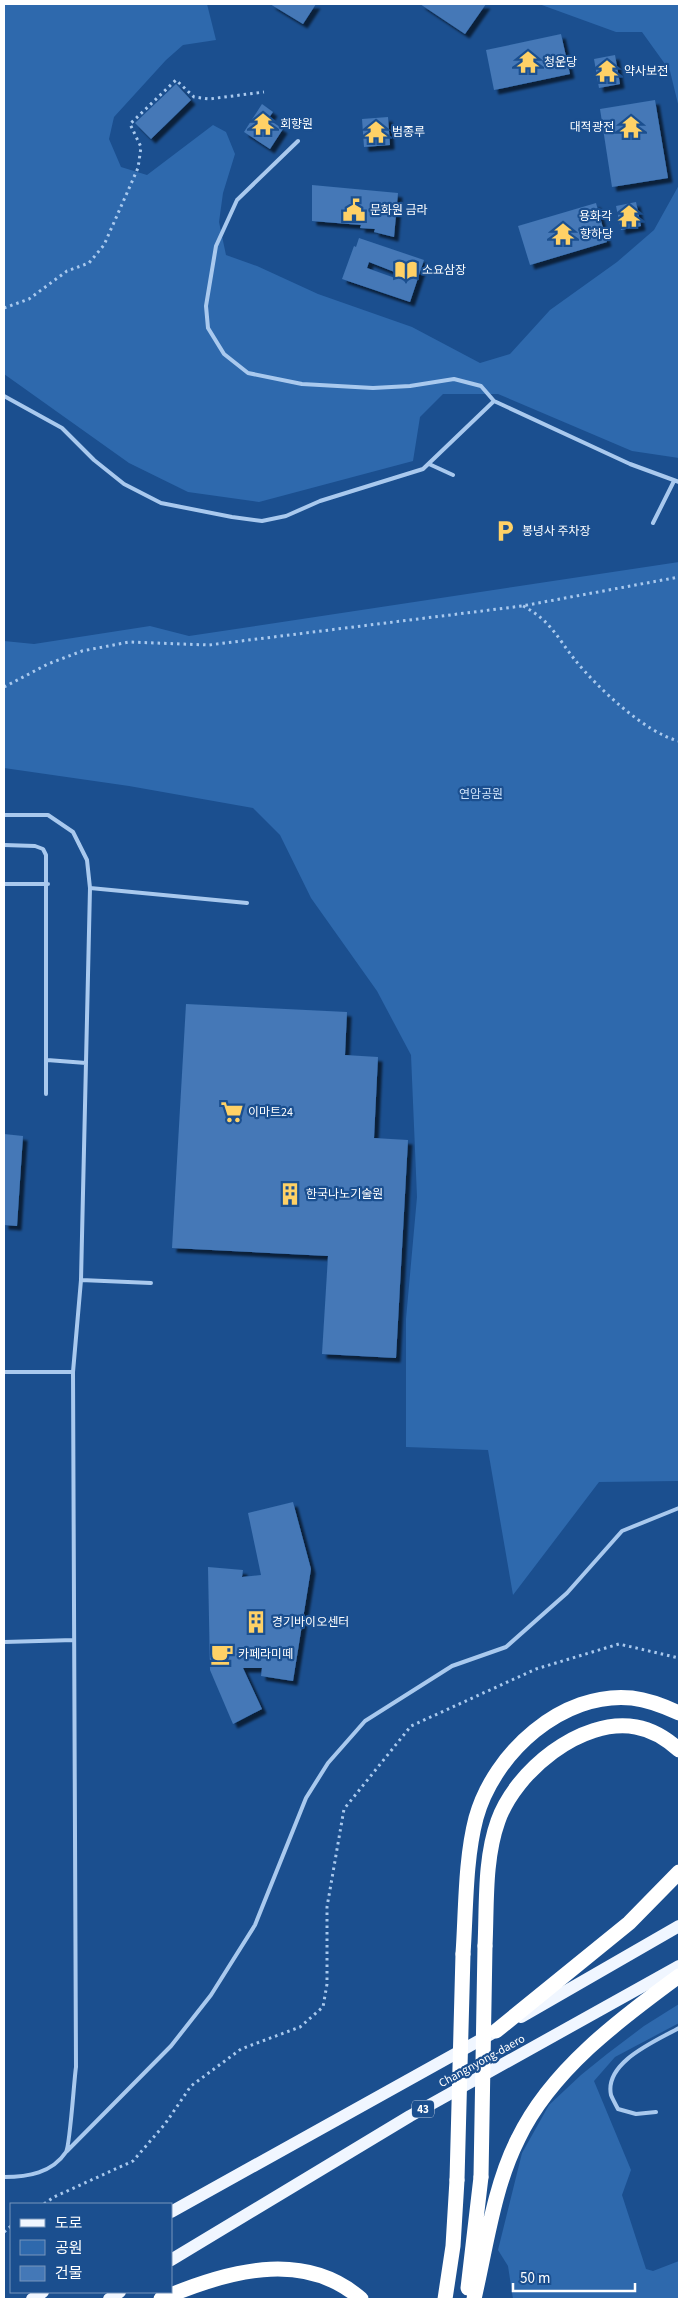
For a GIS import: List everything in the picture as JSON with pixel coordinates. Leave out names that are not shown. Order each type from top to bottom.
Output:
[{"type":"highway","points":[[445,2299],[452,2246],[457,2180],[463,1954],[471,1847],[476,1818],[488,1789],[514,1752],[534,1732],[572,1708],[592,1702],[632,1698],[648,1701],[679,1713]]},
{"type":"highway","points":[[466,2299],[481,2177],[485,1946],[489,1865],[498,1821],[514,1790],[538,1764],[578,1737],[608,1727],[622,1725],[649,1730],[670,1742],[679,1750]]},
{"type":"highway","points":[[496,2031],[629,1923],[679,1872]]},
{"type":"highway","points":[[474,2299],[508,2160],[531,2116],[558,2081],[589,2048],[621,2020],[679,1976]]},
{"type":"highway","points":[[161,2299],[224,2275],[265,2268],[303,2272],[323,2277],[345,2287],[361,2299]]},
{"type":"main road","name":"Changnyong-daero","points":[[172,2211],[496,2031],[679,1926]]},
{"type":"main road","name":"Changnyong-daero","points":[[172,2259],[410,2116],[679,1966]]},
{"type":"lane","points":[[298,141],[238,200],[216,246],[206,306],[208,328],[224,354],[248,373],[302,384],[373,388],[410,386],[454,379],[481,386],[494,401],[630,464],[679,482]]},
{"type":"lane","points":[[4,396],[62,428],[94,460],[124,484],[161,503],[232,518],[262,521],[286,516],[320,501],[423,469],[494,401]]},
{"type":"lane","points":[[429,464],[453,475]]},
{"type":"lane","points":[[653,523],[674,481]]},
{"type":"lane","points":[[4,816],[48,816],[73,832],[87,860],[90,888],[81,1280],[73,1372],[76,2067],[68,2151]]},
{"type":"lane","points":[[4,846],[35,846],[43,849],[46,855],[48,884],[46,1094]]},
{"type":"lane","points":[[4,884],[48,884]]},
{"type":"lane","points":[[90,888],[247,903]]},
{"type":"lane","points":[[47,1060],[86,1063]]},
{"type":"lane","points":[[81,1280],[151,1283]]},
{"type":"lane","points":[[4,1372],[73,1372]]},
{"type":"lane","points":[[4,2178],[40,2174],[54,2165],[171,2046],[211,1995],[255,1925],[306,1798],[328,1764],[365,1722],[452,1666],[506,1647],[567,1593],[622,1531],[679,1508]]},
{"type":"lane","points":[[4,1642],[74,1640]]},
{"type":"lane","points":[[656,2112],[636,2114],[618,2110],[611,2095],[612,2080],[620,2064],[636,2052],[679,2028]]},
{"type":"path","points":[[4,308],[29,299],[67,271],[89,264],[104,245],[138,168],[141,147],[130,124],[176,80],[194,97],[209,99],[264,92]]},
{"type":"path","points":[[4,687],[48,664],[82,651],[129,642],[209,645],[522,606],[679,577]]},
{"type":"path","points":[[522,606],[543,618],[584,670],[629,715],[679,741]]},
{"type":"path","points":[[45,2203],[54,2197],[133,2161],[165,2124],[191,2086],[241,2049],[300,2027],[323,2007],[327,1984],[326,1906],[344,1809],[411,1726],[536,1669],[620,1644],[679,1658]]},
{"type":"green space","points":[[4,4],[207,4],[216,40],[183,45],[166,60],[114,117],[109,139],[121,167],[147,175],[213,125],[226,132],[235,154],[223,193],[219,222],[226,255],[257,266],[318,294],[412,327],[480,363],[510,354],[550,310],[617,262],[654,230],[679,185],[679,458],[632,451],[498,394],[443,394],[420,417],[413,461],[259,502],[188,492],[129,463],[4,374]]},
{"type":"green space","points":[[539,4],[679,4],[679,108],[670,71],[642,32],[616,32]]},
{"type":"green space","name":"연암공원","points":[[679,562],[679,1481],[599,1482],[513,1595],[488,1450],[406,1447],[406,1319],[417,1197],[411,1055],[377,991],[311,898],[280,835],[253,808],[129,786],[4,768],[4,641],[34,644],[150,626],[189,636]]},
{"type":"green space","points":[[679,2004],[679,2023],[615,2057],[594,2081],[631,2170],[622,2195],[646,2269],[653,2271],[679,2261],[679,2299],[513,2299],[508,2266],[498,2250],[522,2153],[549,2105],[607,2054],[644,2026]]},
{"type":"building","points":[[270,4],[316,4],[303,24]]},
{"type":"building","points":[[420,4],[486,4],[465,34]]},
{"type":"building","name":"청운당","points":[[561,34],[570,74],[494,90],[486,50]]},
{"type":"building","name":"약사보전","points":[[615,55],[620,84],[599,88],[594,59]]},
{"type":"building","points":[[176,84],[191,100],[151,139],[135,123]]},
{"type":"building","name":"대적광전","points":[[655,100],[668,178],[612,187],[600,109]]},
{"type":"building","name":"회향원","points":[[262,104],[273,112],[268,119],[283,129],[270,149],[244,132]]},
{"type":"building","name":"범종루","points":[[388,117],[390,145],[364,147],[362,119]]},
{"type":"building","name":"문화원 금라","points":[[312,185],[398,193],[394,237],[374,232],[375,229],[360,228],[361,225],[312,221]]},
{"type":"building","name":"용화각","points":[[636,202],[641,226],[621,230],[616,206]]},
{"type":"building","name":"향하당","points":[[596,203],[607,242],[530,265],[518,226]]},
{"type":"building","name":"소요삼장","points":[[359,238],[424,260],[410,302],[342,279],[354,246],[356,247]],"holes":[[[369,262],[397,273],[395,278],[367,268]]]},
{"type":"building","name":"한국나노기술원","points":[[186,1004],[347,1012],[345,1055],[378,1057],[374,1138],[408,1140],[396,1358],[322,1354],[328,1256],[172,1248]]},
{"type":"building","points":[[4,1134],[23,1136],[17,1226],[4,1225]]},
{"type":"building","name":"경기바이오센터","points":[[293,1502],[311,1569],[293,1681],[261,1676],[262,1668],[243,1668],[262,1709],[233,1724],[210,1670],[208,1567],[243,1570],[242,1577],[261,1575],[248,1513]]},
{"type":"place","name":"청운당","points":[[528,62]]},
{"type":"place","name":"약사보전","points":[[607,71]]},
{"type":"place","name":"회향원","points":[[263,124]]},
{"type":"place","name":"대적광전","points":[[631,127]]},
{"type":"place","name":"범종루","points":[[376,132]]},
{"type":"place","name":"문화원 금라","points":[[354,210]]},
{"type":"place","name":"용화각","points":[[629,216]]},
{"type":"place","name":"향하당","points":[[563,234]]},
{"type":"place","name":"소요삼장","points":[[406,270]]},
{"type":"place","name":"봉녕사 주차장","points":[[505,531]]},
{"type":"place","name":"이마트24","points":[[232,1112]]},
{"type":"place","name":"한국나노기술원","points":[[290,1194]]},
{"type":"place","name":"경기바이오센터","points":[[256,1622]]},
{"type":"place","name":"카페라미떼","points":[[222,1654]]}]
